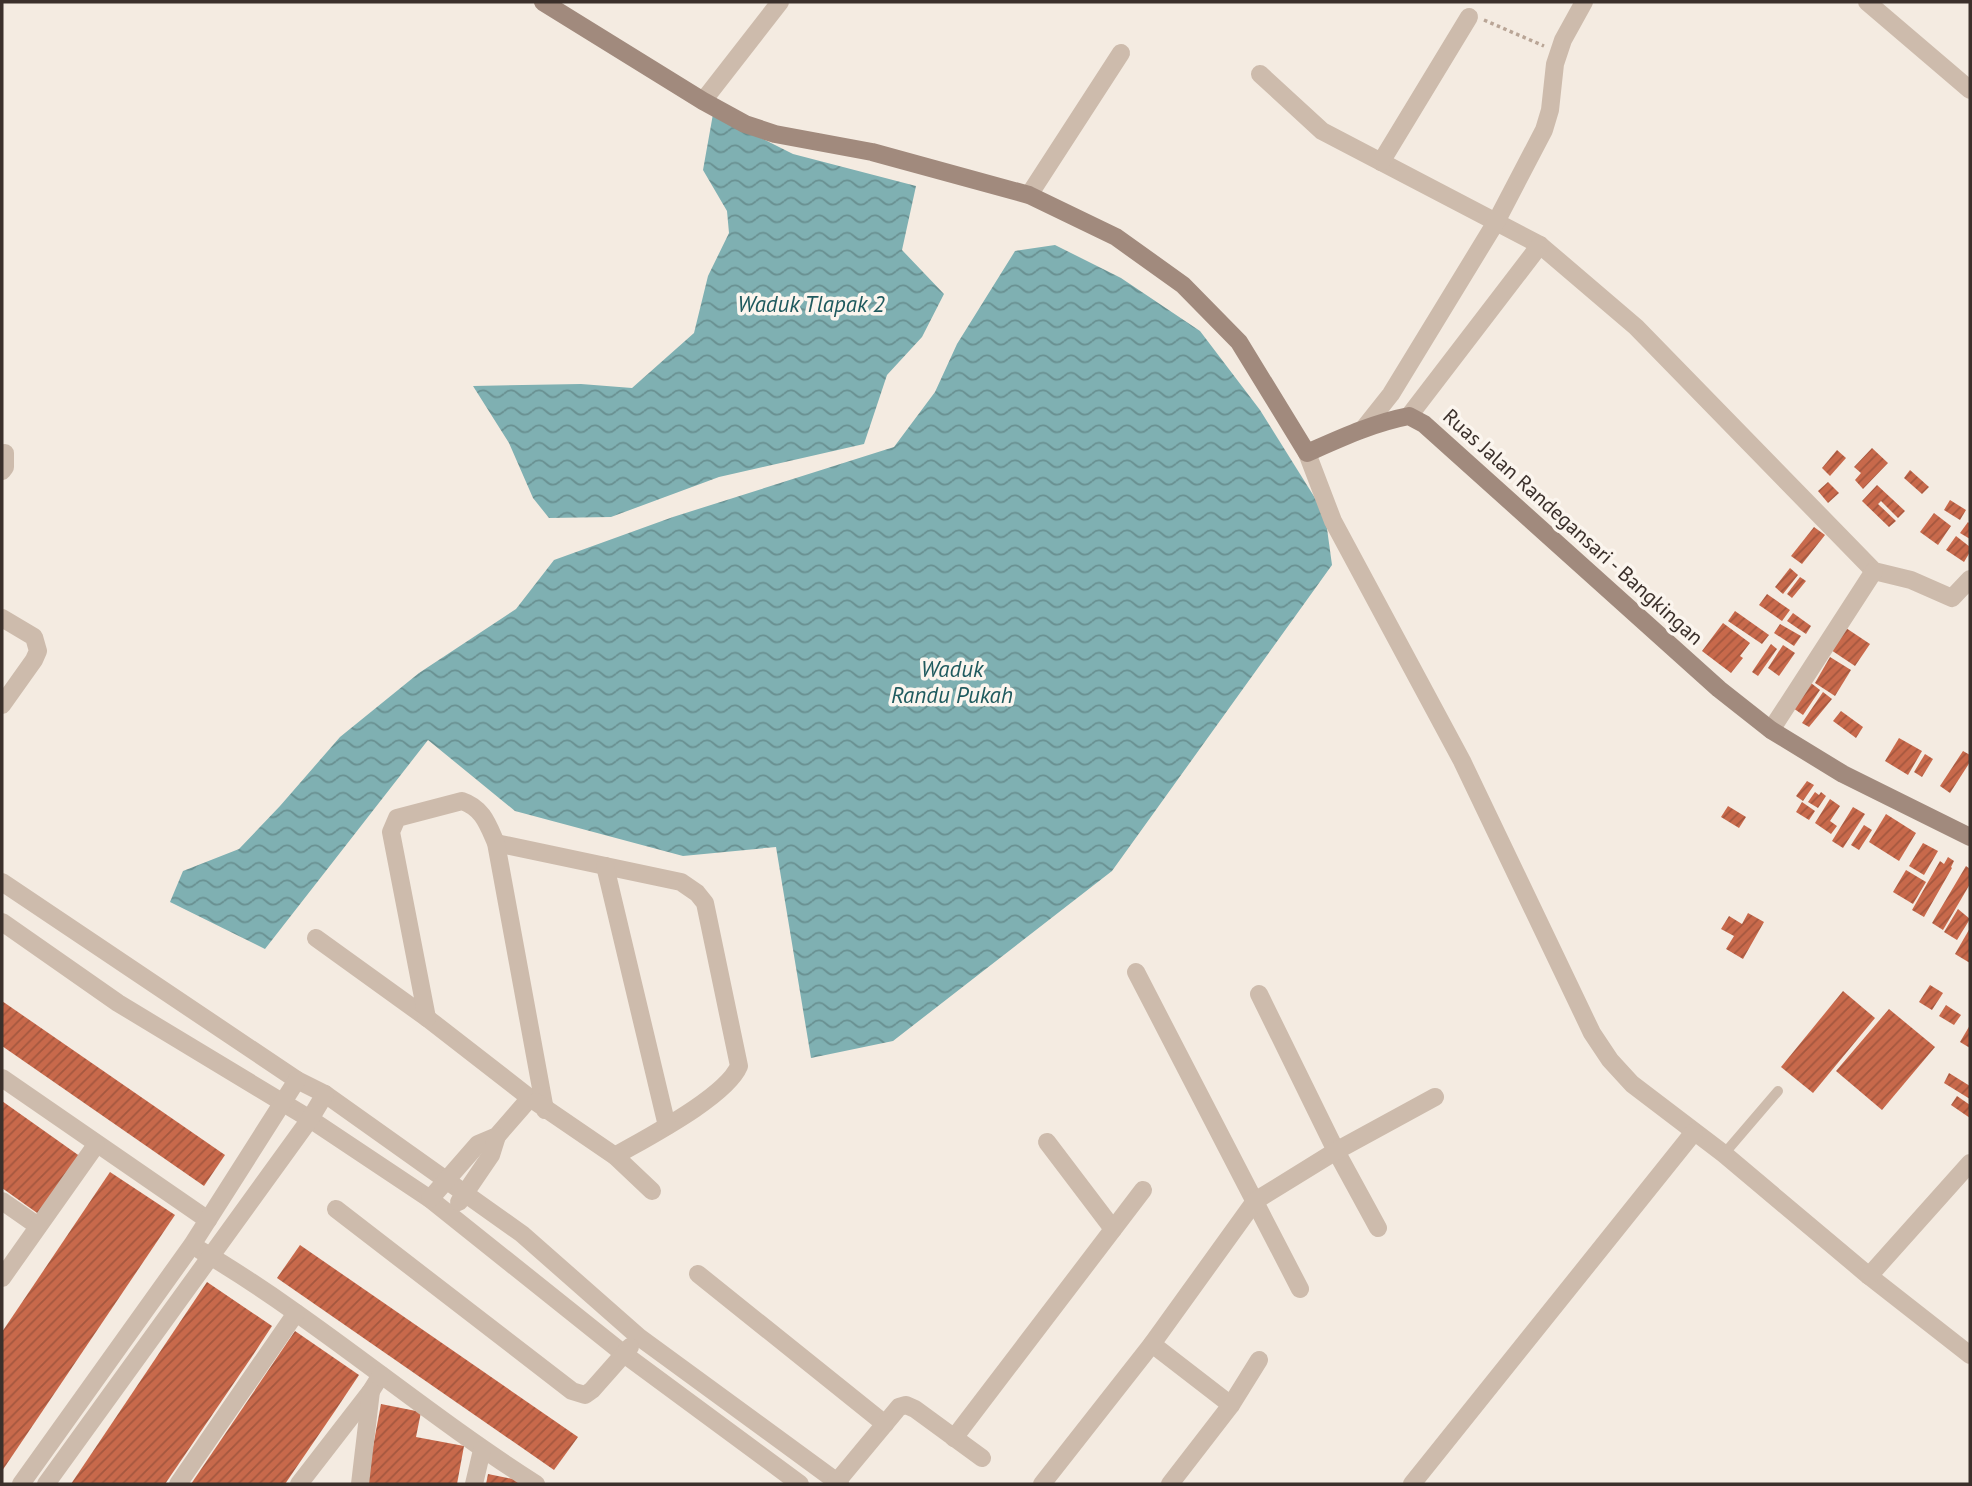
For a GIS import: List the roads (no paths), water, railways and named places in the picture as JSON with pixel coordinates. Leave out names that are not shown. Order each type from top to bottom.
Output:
[{"type":"main road","points":[[554,5],[703,102],[745,124],[775,134],[872,152],[1029,195],[1116,237],[1183,285],[1239,342],[1307,453]]},
{"type":"main road","name":"Ruas Jalan Randegansari - Bangkingan","points":[[1307,453],[1364,428],[1409,416],[1424,424],[1719,689],[1771,730],[1843,774],[1970,837]]},
{"type":"street","points":[[703,102],[780,2]]},
{"type":"street","points":[[1364,428],[1391,394],[1496,222],[1544,130],[1550,110],[1558,53],[1584,2]]},
{"type":"street","points":[[1867,2],[1970,90]]},
{"type":"street","points":[[1381,162],[1469,17]]},
{"type":"street","points":[[1029,195],[1121,53]]},
{"type":"street","points":[[1260,74],[1322,131],[1541,245],[1636,327],[1874,570],[1911,579],[1952,598],[1970,579]]},
{"type":"street","points":[[1409,416],[1541,245]]},
{"type":"street","points":[[2,471],[5,467],[5,453]]},
{"type":"street","points":[[1307,453],[1333,521],[1462,761],[1592,1033],[1610,1060],[1632,1084],[1724,1154],[1869,1276],[1970,1355]]},
{"type":"street","points":[[1771,730],[1874,570]]},
{"type":"street","points":[[2,618],[34,637],[38,651],[2,705]]},
{"type":"street","points":[[427,1018],[391,832],[397,818],[462,801],[471,804],[483,814],[496,843],[545,1110]]},
{"type":"street","points":[[496,843],[681,882],[697,893],[705,903],[739,1066],[729,1083],[667,1126],[615,1156]]},
{"type":"street","points":[[605,866],[667,1126]]},
{"type":"street","points":[[2,882],[297,1080],[326,1094],[446,1179],[522,1234],[639,1337],[837,1483],[899,1407],[906,1405],[982,1458]]},
{"type":"street","points":[[2,922],[118,1003],[310,1119],[430,1199],[624,1354],[800,1484]]},
{"type":"street","points":[[316,938],[427,1018],[545,1110],[615,1156],[652,1191]]},
{"type":"street","points":[[1136,972],[1300,1289]]},
{"type":"street","points":[[1259,994],[1336,1151],[1378,1228]]},
{"type":"street","points":[[2,1078],[208,1220]]},
{"type":"street","points":[[21,1484],[192,1245],[297,1080]]},
{"type":"street","points":[[46,1484],[326,1094]]},
{"type":"street","points":[[1042,1484],[1152,1344],[1255,1201],[1336,1151],[1435,1097]]},
{"type":"street","points":[[449,1214],[491,1155],[497,1136],[530,1098]]},
{"type":"street","points":[[1412,1484],[1694,1132]]},
{"type":"street","points":[[430,1199],[478,1144],[497,1136]]},
{"type":"street","points":[[1047,1142],[1113,1229]]},
{"type":"street","points":[[2,1278],[96,1145]]},
{"type":"street","points":[[1869,1276],[1970,1163]]},
{"type":"street","points":[[954,1438],[1143,1190]]},
{"type":"street","points":[[2,1201],[38,1226]]},
{"type":"street","points":[[336,1209],[572,1391],[585,1395],[639,1337]]},
{"type":"street","points":[[192,1245],[296,1313],[482,1450],[536,1484]]},
{"type":"street","points":[[698,1274],[885,1423]]},
{"type":"street","points":[[178,1484],[296,1313]]},
{"type":"street","points":[[1152,1344],[1231,1405]]},
{"type":"street","points":[[1170,1484],[1231,1405],[1259,1360]]},
{"type":"street","points":[[299,1484],[381,1375]]},
{"type":"street","points":[[360,1484],[371,1391]]},
{"type":"street","points":[[474,1484],[482,1450]]},
{"type":"lane","points":[[1724,1154],[1778,1091]]},
{"type":"water","name":"Waduk Tlapak 2","points":[[713,114],[793,154],[916,186],[902,250],[944,294],[922,337],[887,375],[864,444],[719,477],[611,517],[549,518],[533,498],[509,443],[473,386],[581,384],[632,388],[694,333],[708,276],[729,233],[727,211],[703,170]]},
{"type":"water","name":"Waduk Randu Pukah","points":[[1055,245],[1121,278],[1200,331],[1260,410],[1325,514],[1332,565],[1112,871],[893,1041],[811,1058],[776,847],[683,856],[515,811],[428,740],[265,949],[170,902],[183,871],[239,849],[340,737],[419,673],[516,609],[554,560],[673,517],[894,447],[935,392],[957,344],[1015,251]]}]
